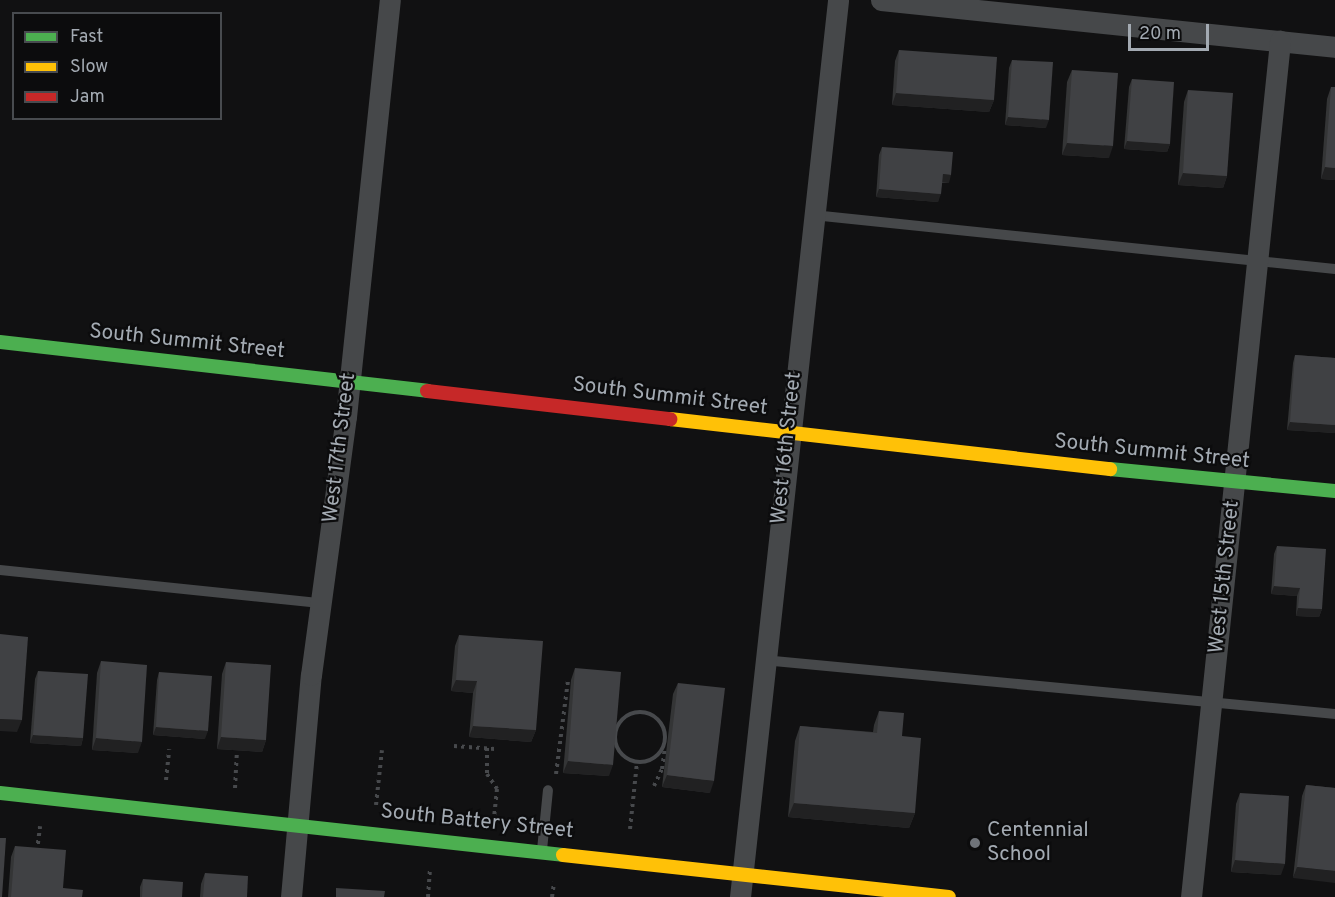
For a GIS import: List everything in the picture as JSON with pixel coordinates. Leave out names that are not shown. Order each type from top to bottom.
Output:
[{"type":"street","name":"West 17th Street","points":[[291,897],[320,603],[350,380],[390,0]]},
{"type":"street","name":"West 16th Street","points":[[740,897],[763,660],[838,0]]},
{"type":"street","points":[[881,0],[1335,47]]},
{"type":"street","name":"West 15th Street","points":[[1191,897],[1280,41]]},
{"type":"street","name":"South Summit Street","points":[[0,342],[350,380],[789,433],[1335,491]]},
{"type":"street","name":"South Battery Street","points":[[0,793],[743,872],[949,897]]},
{"type":"lane","points":[[813,215],[1335,269]]},
{"type":"lane","points":[[0,570],[320,603]]},
{"type":"lane","points":[[763,660],[1335,714]]},
{"type":"lane","points":[[542,850],[548,790]]},
{"type":"path","points":[[548,790],[560,758],[568,680]]},
{"type":"path","points":[[654,786],[662,769],[665,740],[662,724],[656,717],[640,711],[624,717],[615,730],[616,747],[627,759],[637,762],[658,755],[665,740]]},
{"type":"path","points":[[454,746],[495,749]]},
{"type":"path","points":[[487,748],[487,774],[497,789],[491,846]]},
{"type":"path","points":[[166,780],[169,749]]},
{"type":"path","points":[[374,833],[382,750]]},
{"type":"path","points":[[235,788],[237,753]]},
{"type":"path","points":[[630,829],[637,762]]},
{"type":"building","points":[[899,50],[997,57],[994,100],[896,93]]},
{"type":"building","points":[[1012,60],[1053,62],[1049,120],[1008,117]]},
{"type":"building","points":[[1072,70],[1118,73],[1113,146],[1067,143]]},
{"type":"building","points":[[1132,79],[1174,82],[1170,144],[1127,141]]},
{"type":"building","points":[[1331,87],[1335,87],[1335,168],[1325,167]]},
{"type":"building","points":[[1188,90],[1233,93],[1227,176],[1183,173]]},
{"type":"building","points":[[882,147],[953,152],[951,175],[943,174],[941,194],[879,189]]},
{"type":"building","points":[[1295,355],[1335,358],[1335,425],[1290,422]]},
{"type":"building","points":[[1277,546],[1326,549],[1322,609],[1298,608],[1300,588],[1274,586]]},
{"type":"building","points":[[0,634],[28,637],[22,720],[0,719]]},
{"type":"building","points":[[459,635],[543,641],[536,730],[473,726],[477,681],[456,680]]},
{"type":"building","points":[[101,661],[147,665],[142,742],[96,738]]},
{"type":"building","points":[[226,662],[271,665],[266,740],[221,737]]},
{"type":"building","points":[[575,668],[621,672],[613,765],[568,761]]},
{"type":"building","points":[[38,671],[88,674],[83,738],[33,735]]},
{"type":"building","points":[[159,672],[212,676],[208,731],[156,727]]},
{"type":"building","points":[[678,683],[725,688],[714,781],[667,775]]},
{"type":"building","points":[[879,711],[904,713],[902,736],[921,738],[915,813],[794,803],[800,726],[877,733]]},
{"type":"building","points":[[1306,785],[1335,788],[1335,871],[1297,867]]},
{"type":"building","points":[[1240,793],[1289,796],[1285,864],[1235,860]]},
{"type":"building","points":[[0,838],[6,838],[2,897],[0,897]]},
{"type":"building","points":[[15,846],[66,850],[63,888],[83,890],[82,897],[11,897]]},
{"type":"building","points":[[205,873],[248,876],[247,897],[203,897]]},
{"type":"building","points":[[143,879],[183,882],[182,897],[142,897]]},
{"type":"building","points":[[336,888],[385,891],[384,897],[336,897]]},
{"type":"traffic: fast","points":[[0,342],[427,391]]},
{"type":"traffic: fast","points":[[1110,469],[1335,491]]},
{"type":"traffic: fast","points":[[0,793],[563,855]]},
{"type":"traffic: slow","points":[[670,419],[1110,469]]},
{"type":"traffic: slow","points":[[563,855],[949,897]]},
{"type":"traffic: jam","points":[[427,391],[670,419]]},
{"type":"place","name":"Centennial School","points":[[975,843]]}]
